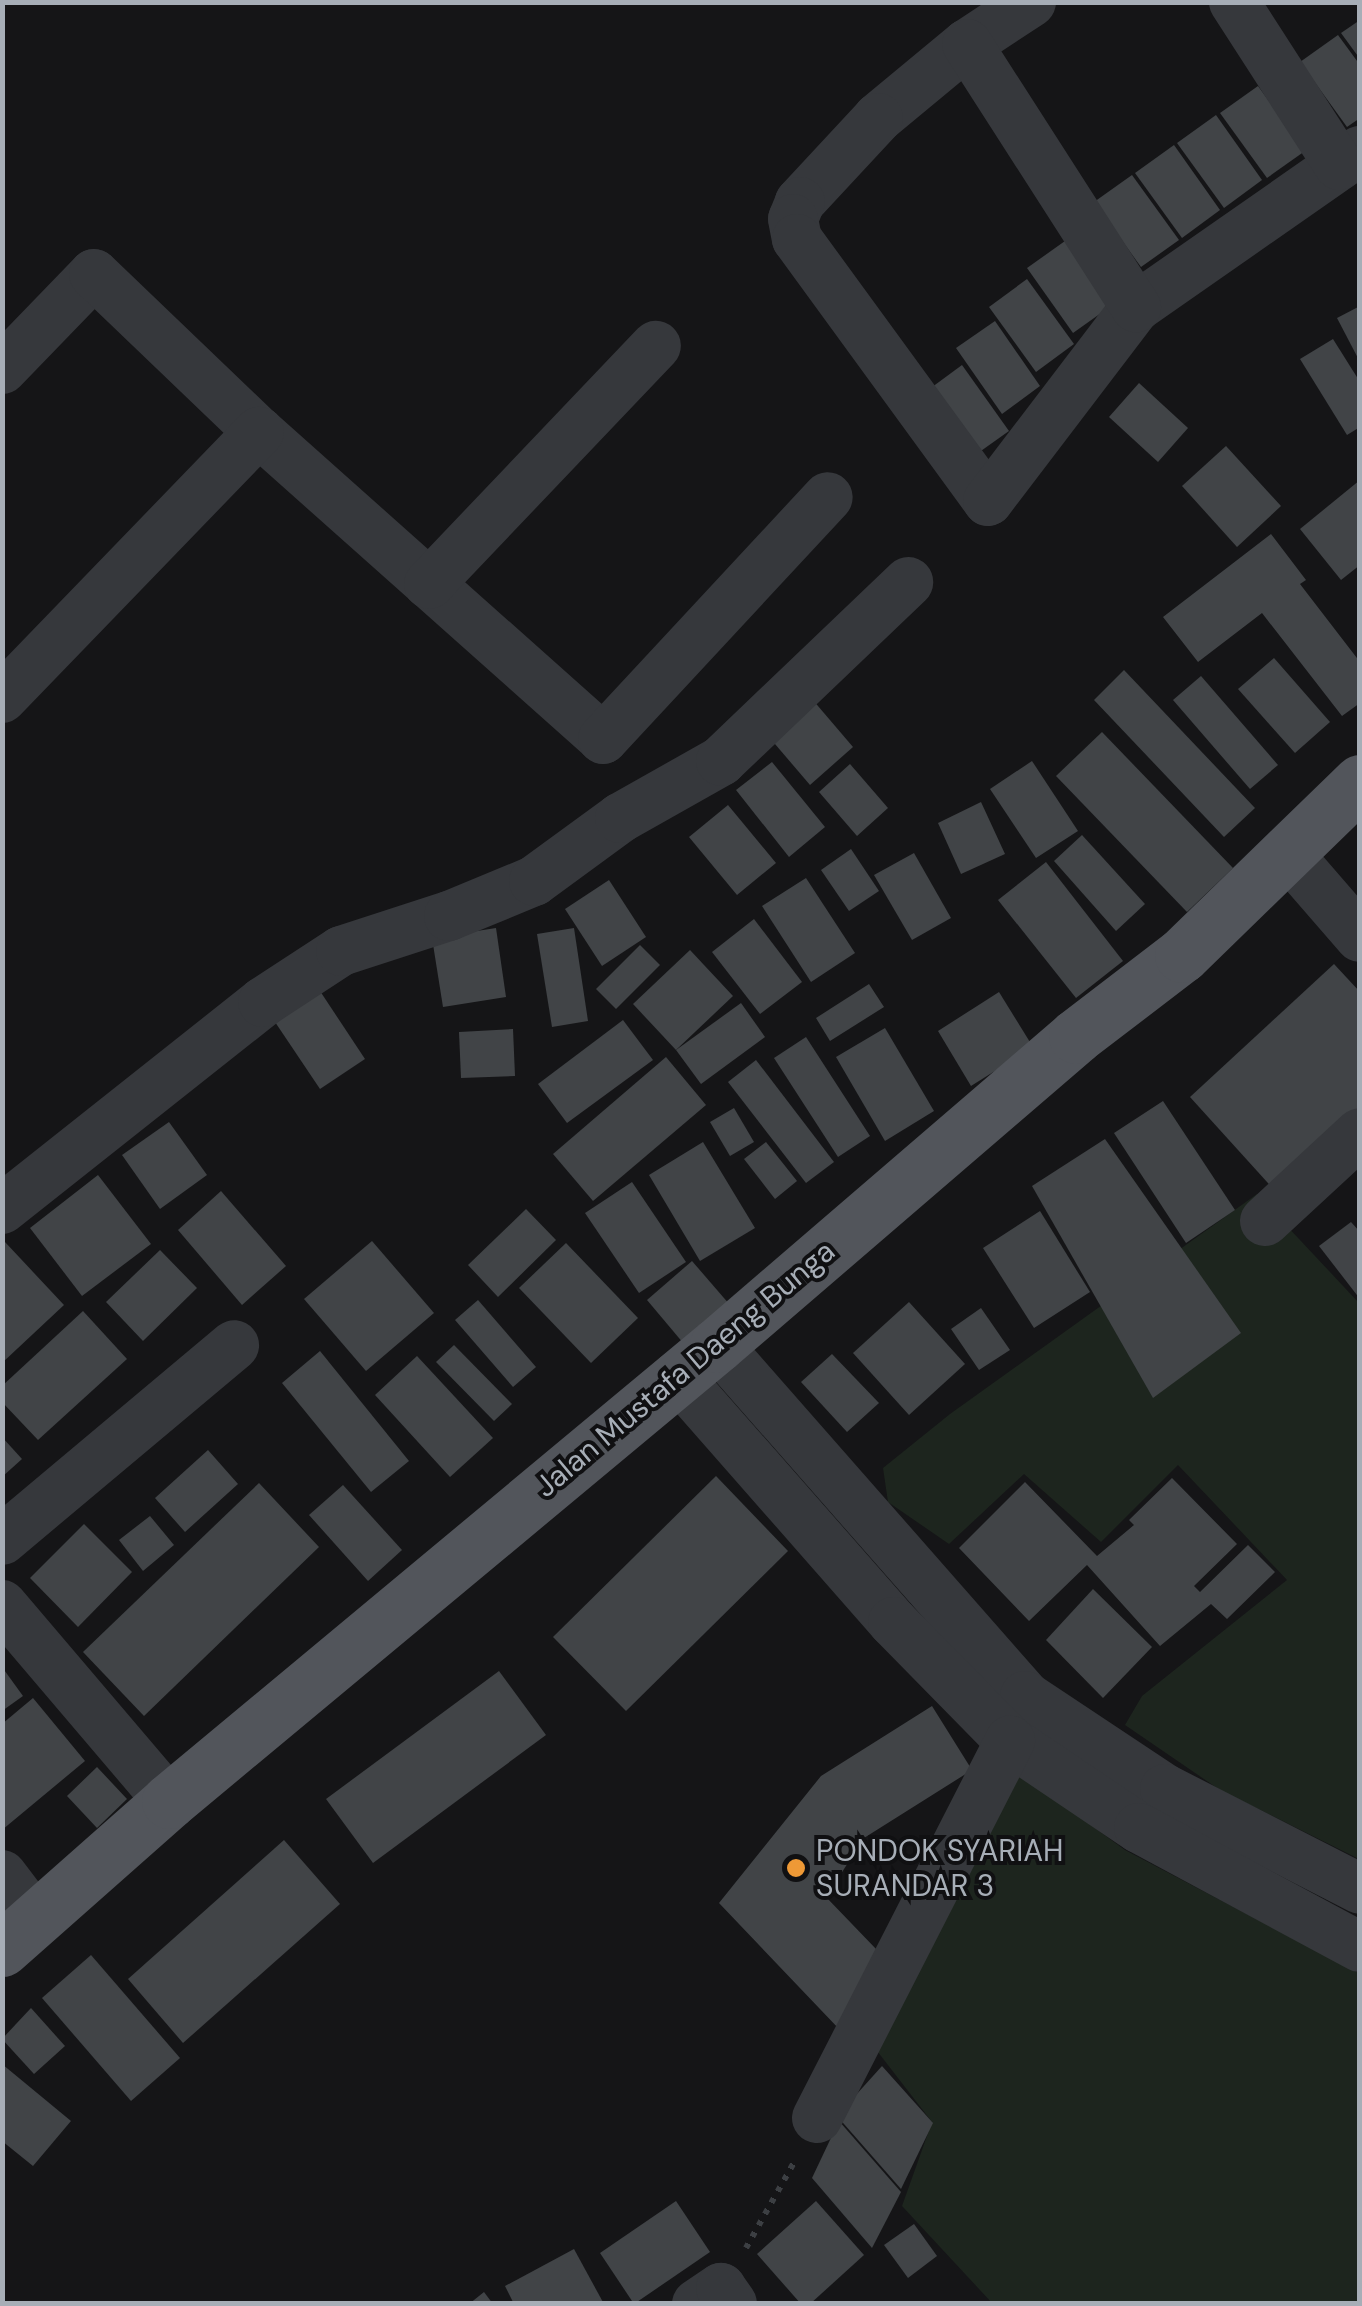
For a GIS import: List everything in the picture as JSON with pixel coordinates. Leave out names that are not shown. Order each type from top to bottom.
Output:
[{"type":"main road","name":"Jalan Mustafa Daeng Bunga","points":[[19,1935],[169,1802],[1076,1036],[1182,955],[1360,782]]},
{"type":"street","points":[[1031,2],[967,44],[878,118],[800,202],[792,219],[798,239],[988,501],[1136,306],[1349,158],[1234,2]]},
{"type":"street","points":[[967,44],[1136,306]]},
{"type":"street","points":[[2,369],[94,274],[260,432],[603,739],[828,498]]},
{"type":"street","points":[[429,584],[656,346]]},
{"type":"street","points":[[2,698],[260,432]]},
{"type":"street","points":[[2,1209],[263,1002],[341,951],[449,916],[534,881],[620,818],[722,761],[908,582]]},
{"type":"street","points":[[1287,853],[1360,937]]},
{"type":"street","points":[[1265,1222],[1360,1133]]},
{"type":"street","points":[[2,1540],[234,1345]]},
{"type":"street","points":[[697,1360],[796,1438],[1026,1696],[1166,1789],[1360,1890]]},
{"type":"street","points":[[697,1360],[758,1469],[906,1636],[1010,1740],[1139,1828],[1360,1947]]},
{"type":"street","points":[[758,1469],[796,1438]]},
{"type":"street","points":[[2,1605],[169,1802]]},
{"type":"street","points":[[816,2118],[1010,1740]]},
{"type":"street","points":[[2,1875],[19,1935]]},
{"type":"path","points":[[716,2298],[766,2217],[816,2118]]},
{"type":"shaded area","points":[[1257,1194],[1359,1303],[1359,1859],[1220,1790],[1125,1725],[1142,1696],[1287,1580],[1178,1465],[1101,1542],[1024,1474],[949,1544],[888,1502],[883,1468],[950,1414]]},
{"type":"shaded area","points":[[1007,1764],[1125,1850],[1359,1973],[1359,2303],[992,2303],[902,2206],[932,2122],[874,2047]]},
{"type":"building","points":[[1360,20],[1360,59],[1341,33]]},
{"type":"building","points":[[1338,35],[1360,65],[1360,118],[1347,127],[1300,62]]},
{"type":"building","points":[[1258,86],[1305,151],[1267,178],[1220,113]]},
{"type":"building","points":[[1216,115],[1262,180],[1224,208],[1177,143]]},
{"type":"building","points":[[1174,145],[1220,210],[1182,238],[1135,173]]},
{"type":"building","points":[[1132,175],[1179,240],[1141,267],[1094,202]]},
{"type":"building","points":[[1065,241],[1111,306],[1073,333],[1027,268]]},
{"type":"building","points":[[1027,279],[1074,344],[1036,372],[989,307]]},
{"type":"building","points":[[1360,306],[1360,362],[1337,318]]},
{"type":"building","points":[[995,321],[1040,386],[1002,414],[956,348]]},
{"type":"building","points":[[1333,339],[1360,382],[1360,427],[1347,435],[1300,359]]},
{"type":"building","points":[[962,365],[1009,431],[971,458],[924,393]]},
{"type":"building","points":[[1139,383],[1188,428],[1158,462],[1109,417]]},
{"type":"building","points":[[1226,446],[1281,506],[1237,547],[1182,486]]},
{"type":"building","points":[[1360,480],[1360,565],[1341,580],[1300,529]]},
{"type":"building","points":[[1271,534],[1306,580],[1300,584],[1360,662],[1360,703],[1342,716],[1262,613],[1198,662],[1163,617]]},
{"type":"building","points":[[1274,658],[1330,722],[1295,753],[1238,689]]},
{"type":"building","points":[[1124,670],[1255,808],[1224,837],[1094,700]]},
{"type":"building","points":[[1201,676],[1278,765],[1250,789],[1173,700]]},
{"type":"building","points":[[812,699],[853,747],[810,785],[769,737]]},
{"type":"building","points":[[1102,732],[1233,868],[1187,912],[1056,776]]},
{"type":"building","points":[[1032,761],[1078,831],[1036,858],[990,789]]},
{"type":"building","points":[[772,762],[825,827],[789,857],[736,790]]},
{"type":"building","points":[[850,764],[888,808],[857,836],[819,792]]},
{"type":"building","points":[[981,802],[1005,854],[961,874],[938,823]]},
{"type":"building","points":[[728,805],[776,863],[737,895],[689,837]]},
{"type":"building","points":[[1082,835],[1145,904],[1116,931],[1054,861]]},
{"type":"building","points":[[851,849],[879,891],[849,911],[821,870]]},
{"type":"building","points":[[914,853],[951,918],[912,940],[874,875]]},
{"type":"building","points":[[1046,862],[1123,961],[1076,998],[998,900]]},
{"type":"building","points":[[806,878],[855,953],[811,982],[762,906]]},
{"type":"building","points":[[609,880],[646,937],[602,966],[565,909]]},
{"type":"building","points":[[754,919],[802,982],[760,1014],[712,952]]},
{"type":"building","points":[[496,928],[506,997],[443,1007],[432,938]]},
{"type":"building","points":[[574,928],[588,1021],[552,1027],[537,934]]},
{"type":"building","points":[[640,945],[660,965],[616,1009],[596,989]]},
{"type":"building","points":[[690,950],[733,996],[676,1050],[633,1004]]},
{"type":"building","points":[[1334,964],[1360,992],[1360,1116],[1276,1192],[1190,1097]]},
{"type":"building","points":[[869,984],[884,1007],[830,1041],[816,1018]]},
{"type":"building","points":[[318,988],[365,1059],[320,1089],[273,1019]]},
{"type":"building","points":[[999,992],[1033,1047],[971,1086],[938,1031]]},
{"type":"building","points":[[741,1003],[765,1037],[701,1084],[676,1050]]},
{"type":"building","points":[[623,1020],[653,1060],[567,1123],[538,1084]]},
{"type":"building","points":[[885,1028],[934,1111],[885,1141],[836,1057]]},
{"type":"building","points":[[513,1029],[515,1076],[461,1078],[459,1032]]},
{"type":"building","points":[[806,1037],[870,1136],[838,1157],[774,1058]]},
{"type":"building","points":[[666,1057],[706,1105],[593,1201],[553,1154]]},
{"type":"building","points":[[756,1060],[834,1162],[806,1183],[728,1082]]},
{"type":"building","points":[[1163,1101],[1235,1210],[1186,1243],[1114,1133]]},
{"type":"building","points":[[734,1108],[754,1142],[730,1156],[710,1122]]},
{"type":"building","points":[[169,1122],[207,1175],[160,1209],[122,1155]]},
{"type":"building","points":[[1105,1139],[1241,1333],[1153,1398],[1032,1186]]},
{"type":"building","points":[[703,1142],[755,1228],[700,1261],[649,1175]]},
{"type":"building","points":[[766,1142],[797,1181],[775,1199],[744,1159]]},
{"type":"building","points":[[98,1175],[151,1244],[82,1296],[30,1228]]},
{"type":"building","points":[[632,1182],[686,1262],[639,1293],[585,1213]]},
{"type":"building","points":[[221,1191],[286,1266],[242,1305],[178,1230]]},
{"type":"building","points":[[526,1209],[556,1240],[498,1297],[468,1265]]},
{"type":"building","points":[[1040,1211],[1090,1292],[1034,1328],[983,1248]]},
{"type":"building","points":[[1351,1222],[1360,1232],[1360,1299],[1319,1246]]},
{"type":"building","points":[[372,1241],[434,1313],[366,1371],[304,1299]]},
{"type":"building","points":[[5,1242],[64,1305],[2,1363],[2,1244]]},
{"type":"building","points":[[566,1243],[638,1318],[591,1363],[519,1288]]},
{"type":"building","points":[[160,1250],[197,1288],[143,1341],[106,1302]]},
{"type":"building","points":[[692,1261],[730,1305],[684,1344],[647,1300]]},
{"type":"building","points":[[478,1300],[536,1367],[513,1387],[455,1320]]},
{"type":"building","points":[[909,1302],[965,1364],[909,1415],[853,1353]]},
{"type":"building","points":[[981,1308],[1010,1350],[979,1370],[951,1329]]},
{"type":"building","points":[[83,1311],[127,1359],[38,1440],[2,1402],[2,1386]]},
{"type":"building","points":[[454,1345],[512,1404],[494,1421],[436,1362]]},
{"type":"building","points":[[320,1351],[409,1461],[371,1492],[282,1383]]},
{"type":"building","points":[[832,1354],[879,1403],[847,1432],[801,1382]]},
{"type":"building","points":[[417,1356],[493,1438],[450,1477],[375,1395]]},
{"type":"building","points":[[2,1437],[22,1459],[2,1477]]},
{"type":"building","points":[[208,1450],[238,1484],[185,1532],[155,1498]]},
{"type":"building","points":[[716,1476],[788,1551],[626,1711],[553,1637]]},
{"type":"building","points":[[1172,1478],[1237,1544],[1194,1586],[1200,1592],[1248,1545],[1275,1572],[1227,1619],[1211,1604],[1160,1646],[1087,1565],[1029,1621],[959,1548],[1025,1482],[1097,1556],[1134,1525],[1129,1520]]},
{"type":"building","points":[[259,1483],[319,1547],[144,1716],[83,1652]]},
{"type":"building","points":[[343,1485],[402,1550],[368,1581],[309,1515]]},
{"type":"building","points":[[150,1516],[174,1545],[143,1571],[119,1540]]},
{"type":"building","points":[[84,1524],[132,1572],[78,1627],[30,1578]]},
{"type":"building","points":[[1093,1589],[1152,1647],[1103,1698],[1046,1640]]},
{"type":"building","points":[[2,1667],[23,1696],[2,1711]]},
{"type":"building","points":[[499,1671],[546,1735],[373,1863],[326,1799]]},
{"type":"building","points":[[33,1698],[85,1761],[2,1830],[2,1724]]},
{"type":"building","name":"PONDOK SYARIAH SURANDAR 3","points":[[932,1706],[972,1770],[864,1838],[826,1897],[877,1950],[840,2030],[719,1903],[821,1776]]},
{"type":"building","points":[[97,1767],[127,1799],[97,1828],[67,1796]]},
{"type":"building","points":[[284,1840],[340,1904],[183,2043],[128,1979]]},
{"type":"building","points":[[91,1955],[180,2058],[131,2101],[42,1998]]},
{"type":"building","points":[[31,2008],[65,2046],[34,2074],[2,2039]]},
{"type":"building","points":[[2,2064],[71,2121],[33,2166],[2,2141]]},
{"type":"building","points":[[882,2066],[933,2123],[901,2189],[837,2116]]},
{"type":"building","points":[[839,2121],[901,2192],[872,2248],[812,2178]]},
{"type":"building","points":[[676,2201],[710,2252],[634,2304],[600,2253]]},
{"type":"building","points":[[816,2201],[864,2255],[810,2304],[801,2304],[757,2254]]},
{"type":"building","points":[[914,2224],[937,2256],[908,2278],[884,2245]]},
{"type":"building","points":[[574,2249],[604,2304],[514,2304],[505,2286]]},
{"type":"building","points":[[484,2292],[493,2304],[469,2304]]},
{"type":"place","name":"PONDOK SYARIAH SURANDAR 3","points":[[796,1868]]}]
